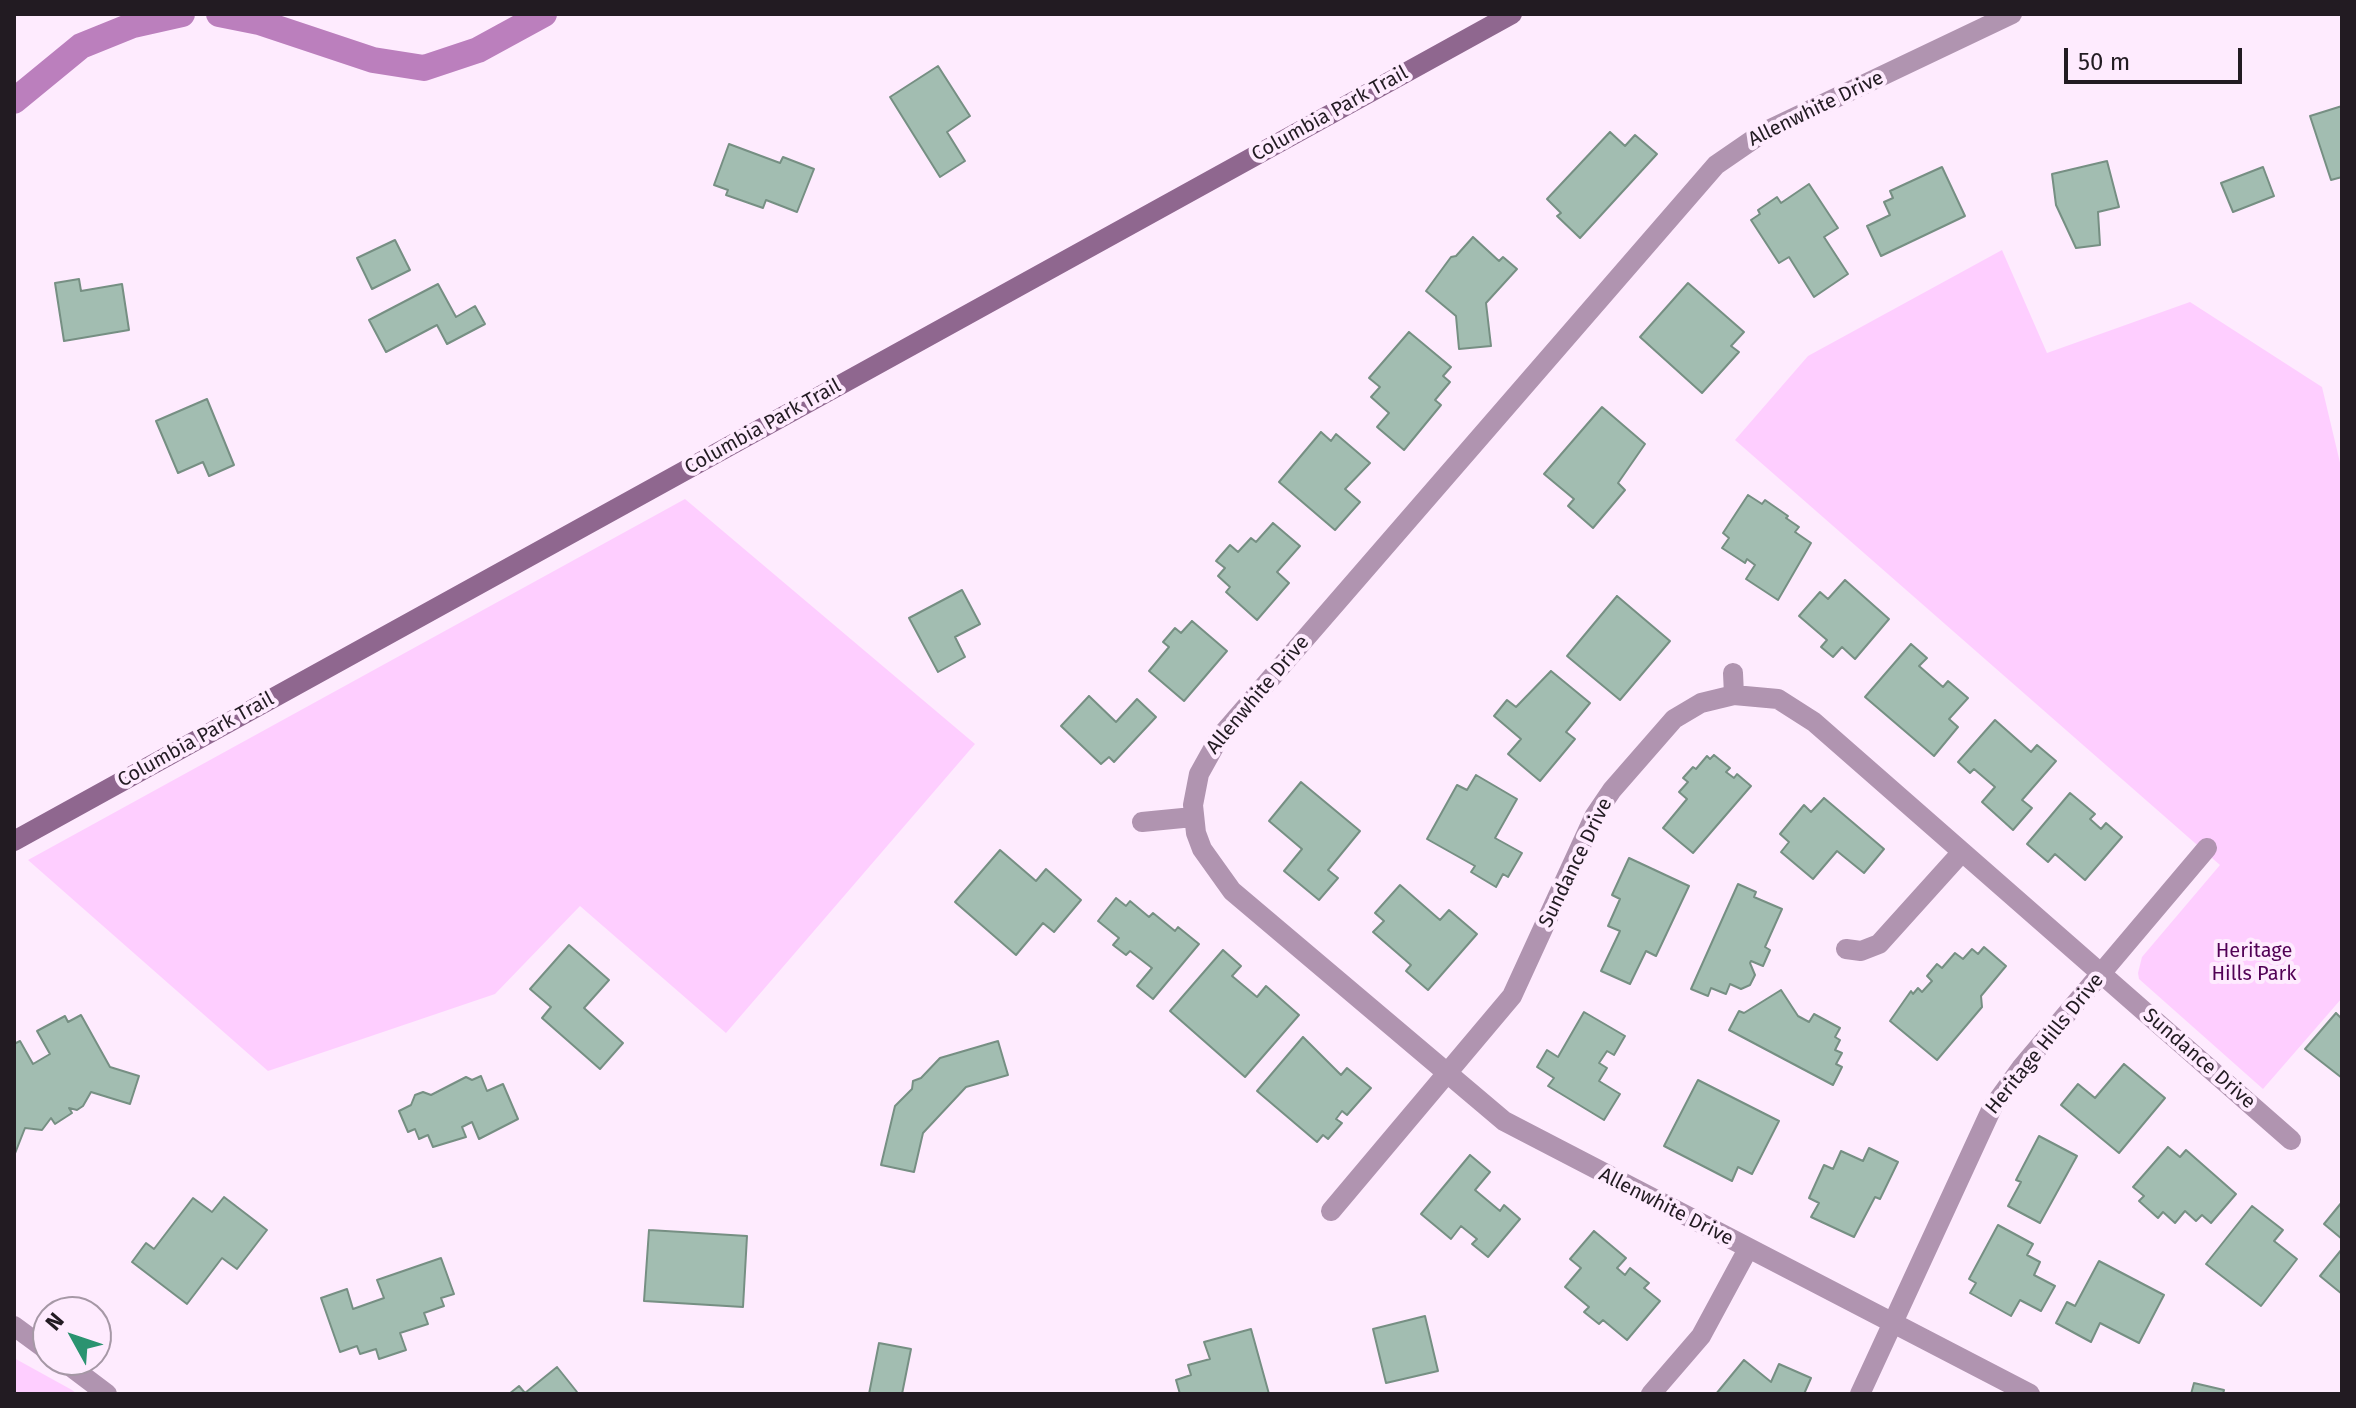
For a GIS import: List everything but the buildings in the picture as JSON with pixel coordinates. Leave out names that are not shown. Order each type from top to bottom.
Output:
[{"type":"main road","name":"Columbia Park Trail","points":[[14,841],[1512,14]]},
{"type":"street","name":"Allenwhite Drive","points":[[2012,14],[1764,132],[1705,175],[1219,738],[1199,774],[1193,817],[1209,862],[1232,891],[1473,1098],[1536,1141],[2030,1394]]},
{"type":"street","points":[[1733,673],[1734,695]]},
{"type":"street","name":"Sundance Drive","points":[[1331,1211],[1512,996],[1602,802],[1674,719],[1701,703],[1734,695],[1764,696],[1796,708],[2291,1140]]},
{"type":"street","points":[[1142,822],[1193,817]]},
{"type":"street","name":"Heritage Hills Drive","points":[[1860,1394],[1987,1116],[2016,1074],[2207,848]]},
{"type":"street","points":[[1846,949],[1861,951],[1879,944],[1962,852]]},
{"type":"street","points":[[1651,1394],[1701,1336],[1748,1249]]},
{"type":"street","points":[[14,1326],[32,1339]]},
{"type":"street","points":[[83,1376],[107,1394]]},
{"type":"green space","name":"Heritage Hills Park","points":[[2002,250],[2047,353],[2190,302],[2322,387],[2342,471],[2342,998],[2263,1089],[2139,979],[2142,957],[2220,865],[1735,440],[1808,356]]},
{"type":"green space","points":[[685,499],[975,744],[726,1033],[580,906],[495,994],[268,1071],[28,860]]},
{"type":"green space","points":[[14,1358],[32,1368],[32,1376],[47,1376],[77,1394],[14,1394]]},
{"type":"waterway","points":[[14,101],[81,46],[133,25],[182,14]]},
{"type":"waterway","points":[[219,14],[259,22],[373,60],[424,68],[478,50],[544,14]]}]
